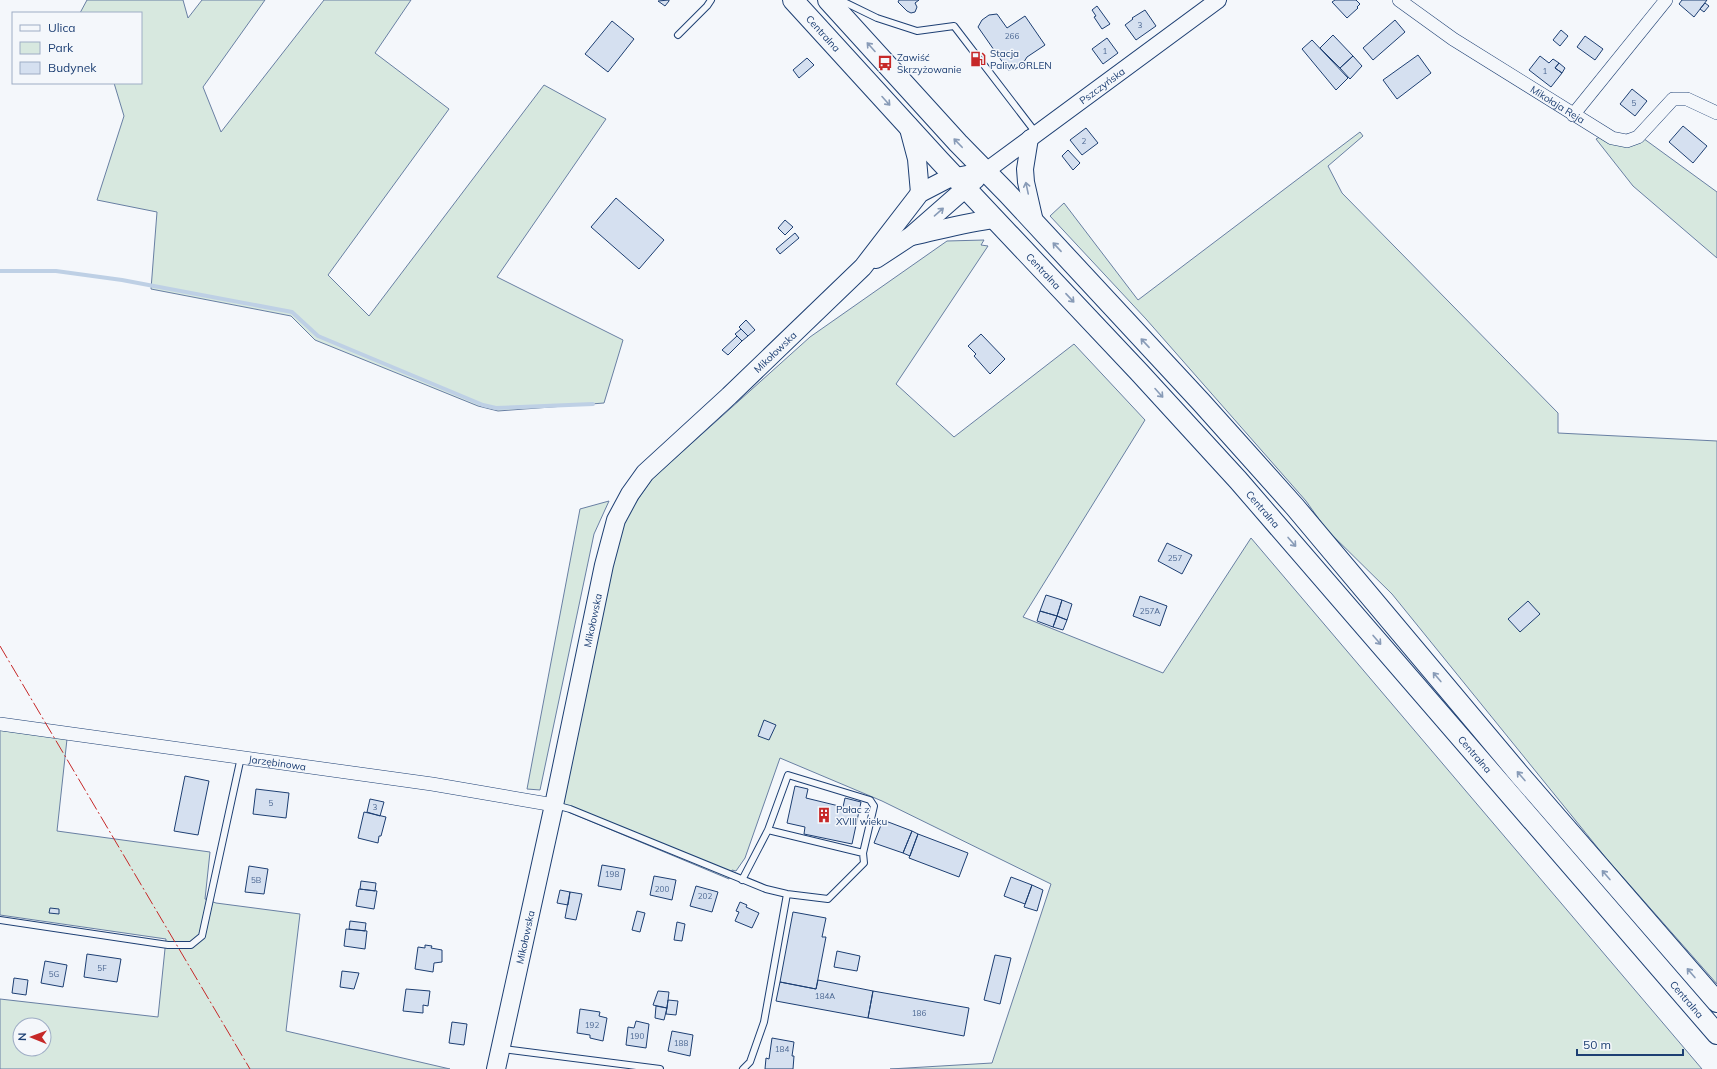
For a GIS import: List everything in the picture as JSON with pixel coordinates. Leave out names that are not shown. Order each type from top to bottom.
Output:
[{"type":"main road","name":"Centralna","points":[[793,0],[995,219],[1140,372],[1259,504],[1717,1034]]},
{"type":"main road","name":"Centralna","points":[[828,0],[958,143],[986,171],[1201,402],[1295,507],[1520,775],[1717,1002]]},
{"type":"main road","points":[[908,125],[918,159],[920,193]]},
{"type":"main road","name":"Mikołowska","points":[[863,267],[911,236],[961,182],[986,171]]},
{"type":"main road","name":"Mikołowska","points":[[496,1069],[604,565],[616,520],[630,494],[645,473],[729,396],[863,267],[920,193],[941,182],[961,182]]},
{"type":"main road","points":[[911,236],[950,228],[970,222],[995,219]]},
{"type":"street","name":"Pszczyńska","points":[[986,171],[1218,0]]},
{"type":"street","name":"Mikołaja Reja","points":[[1399,0],[1453,39],[1612,138],[1628,141],[1638,137],[1673,99],[1686,99],[1717,113]]},
{"type":"street","points":[[1573,115],[1666,0]]},
{"type":"street","points":[[1033,136],[1025,169],[1026,182],[1036,226]]},
{"type":"street","name":"Jarzębinowa","points":[[0,724],[432,784],[554,804]]},
{"type":"lane","points":[[678,35],[707,6],[711,0]]},
{"type":"lane","points":[[840,0],[877,18],[917,31],[954,26],[1033,136]]},
{"type":"lane","points":[[0,920],[168,945],[191,945],[202,936],[241,758]]},
{"type":"lane","points":[[554,804],[570,809],[742,880],[766,889],[787,894],[828,898],[864,863],[863,853],[874,806],[870,800],[788,775],[768,830],[742,880]]},
{"type":"lane","points":[[768,830],[863,853]]},
{"type":"lane","points":[[743,1069],[750,1062],[764,1022],[787,894]]},
{"type":"lane","points":[[501,1049],[660,1069]]},
{"type":"green space","points":[[87,0],[183,0],[188,18],[202,0],[265,0],[203,87],[221,132],[324,0],[411,0],[375,53],[449,109],[328,275],[369,316],[544,85],[606,119],[497,277],[623,340],[604,403],[498,411],[478,406],[315,340],[291,316],[151,289],[157,212],[97,200],[124,116],[114,84],[142,84],[142,12],[81,12]]},
{"type":"green space","points":[[1611,131],[1621,135],[1636,133],[1717,192],[1717,258],[1633,186],[1596,139]]},
{"type":"green space","points":[[1360,132],[1363,136],[1328,166],[1342,193],[1558,413],[1558,433],[1717,441],[1717,984],[1606,858],[1392,594],[1326,529],[1306,501],[1146,319],[1050,216],[1064,203],[1138,300]]},
{"type":"green space","points":[[984,240],[981,245],[988,246],[896,384],[954,437],[1074,344],[1145,420],[1023,617],[1163,673],[1251,538],[1702,1069],[890,1069],[992,1063],[1051,884],[882,801],[780,758],[745,858],[736,871],[732,870],[729,879],[547,803],[618,528],[652,479],[810,337],[947,241]]},
{"type":"green space","points":[[609,501],[594,534],[540,790],[527,789],[580,509]]},
{"type":"green space","points":[[0,730],[67,739],[57,831],[210,852],[205,899],[216,903],[300,914],[286,1031],[450,1069],[0,1069],[0,999],[158,1017],[166,939],[0,915]]},
{"type":"building","points":[[669,0],[665,6],[658,1]]},
{"type":"building","points":[[899,0],[919,0],[915,3],[917,7],[915,12],[911,13],[907,11],[898,2]]},
{"type":"building","points":[[1335,0],[1356,0],[1360,4],[1357,7],[1358,8],[1347,18],[1332,2]]},
{"type":"building","points":[[1682,0],[1707,0],[1694,17],[1679,4]]},
{"type":"building","points":[[1705,3],[1709,6],[1704,12],[1700,9]]},
{"type":"building","points":[[1097,6],[1110,24],[1102,29],[1094,17],[1096,16],[1092,10]]},
{"type":"building","points":[[1145,10],[1156,26],[1136,40],[1125,25],[1133,19],[1132,18]]},
{"type":"building","points":[[997,14],[1007,28],[1025,16],[1045,45],[1027,57],[1022,65],[1015,69],[1008,70],[978,27],[982,20],[989,15]]},
{"type":"building","points":[[1395,20],[1405,32],[1373,60],[1363,48]]},
{"type":"building","points":[[612,21],[634,39],[608,72],[585,54]]},
{"type":"building","points":[[1561,30],[1568,36],[1560,46],[1553,40]]},
{"type":"building","points":[[1333,35],[1353,56],[1340,68],[1320,48]]},
{"type":"building","points":[[1585,36],[1603,49],[1595,60],[1577,47]]},
{"type":"building","points":[[1107,38],[1118,53],[1103,64],[1092,49]]},
{"type":"building","points":[[1312,40],[1348,78],[1336,90],[1302,49]]},
{"type":"building","points":[[1418,55],[1431,73],[1397,99],[1383,80]]},
{"type":"building","points":[[1353,56],[1362,66],[1350,79],[1340,68]]},
{"type":"building","points":[[1540,56],[1549,63],[1553,59],[1559,63],[1555,68],[1562,73],[1551,87],[1529,70]]},
{"type":"building","points":[[807,58],[814,65],[799,78],[793,70]]},
{"type":"building","points":[[1559,63],[1565,68],[1562,73],[1555,68]]},
{"type":"building","points":[[1632,89],[1647,101],[1635,116],[1620,104]]},
{"type":"building","points":[[1683,126],[1707,146],[1693,163],[1669,142]]},
{"type":"building","points":[[1086,128],[1098,143],[1082,155],[1070,140]]},
{"type":"building","points":[[1068,150],[1080,163],[1073,170],[1062,156]]},
{"type":"building","points":[[616,198],[664,240],[639,269],[591,227]]},
{"type":"building","points":[[785,220],[793,227],[785,235],[778,228]]},
{"type":"building","points":[[795,233],[799,238],[780,254],[776,249]]},
{"type":"building","points":[[746,320],[755,330],[748,336],[739,327]]},
{"type":"building","points":[[741,329],[748,336],[742,341],[735,334]]},
{"type":"building","points":[[981,334],[1005,359],[990,374],[974,356],[976,354],[968,346]]},
{"type":"building","points":[[737,336],[742,341],[728,355],[722,350]]},
{"type":"building","points":[[1167,543],[1192,555],[1182,574],[1158,561]]},
{"type":"building","points":[[1046,595],[1062,600],[1057,616],[1040,611]]},
{"type":"building","points":[[1140,596],[1167,606],[1160,626],[1133,616]]},
{"type":"building","points":[[1062,600],[1072,604],[1067,620],[1057,616]]},
{"type":"building","points":[[1528,601],[1540,614],[1520,632],[1508,619]]},
{"type":"building","points":[[1040,611],[1057,616],[1053,627],[1037,621]]},
{"type":"building","points":[[1057,616],[1067,620],[1063,630],[1053,627]]},
{"type":"building","points":[[764,720],[776,725],[769,740],[758,736]]},
{"type":"building","points":[[185,776],[209,781],[198,835],[174,831]]},
{"type":"building","name":"Pałac z XVIII wieku","points":[[795,786],[808,789],[806,798],[843,807],[845,798],[861,802],[852,844],[804,834],[805,827],[787,823]]},
{"type":"building","points":[[256,789],[289,793],[286,818],[253,814]]},
{"type":"building","points":[[370,799],[384,802],[380,816],[367,812]]},
{"type":"building","points":[[364,812],[386,817],[378,843],[358,838]]},
{"type":"building","points":[[883,820],[912,831],[903,853],[874,843]]},
{"type":"building","points":[[912,831],[918,834],[910,856],[903,853]]},
{"type":"building","points":[[918,834],[968,853],[959,877],[909,858]]},
{"type":"building","points":[[602,865],[625,869],[621,890],[598,886]]},
{"type":"building","points":[[249,866],[268,869],[264,894],[245,892]]},
{"type":"building","points":[[654,876],[676,880],[672,900],[650,895]]},
{"type":"building","points":[[1011,877],[1032,885],[1025,904],[1004,896]]},
{"type":"building","points":[[361,881],[376,883],[375,891],[360,889]]},
{"type":"building","points":[[1032,885],[1043,890],[1037,911],[1024,907]]},
{"type":"building","points":[[696,886],[718,892],[712,912],[690,906]]},
{"type":"building","points":[[359,889],[377,891],[374,909],[356,906]]},
{"type":"building","points":[[560,890],[570,892],[568,905],[557,903]]},
{"type":"building","points":[[570,892],[582,894],[576,920],[565,918]]},
{"type":"building","points":[[740,902],[747,905],[746,907],[759,913],[752,928],[735,921],[739,912],[736,911]]},
{"type":"building","points":[[50,908],[59,909],[59,914],[49,913]]},
{"type":"building","points":[[637,911],[645,913],[640,932],[632,930]]},
{"type":"building","points":[[793,912],[826,918],[822,937],[826,937],[816,989],[780,982]]},
{"type":"building","points":[[350,921],[366,923],[365,931],[349,929]]},
{"type":"building","points":[[677,922],[685,924],[682,941],[674,940]]},
{"type":"building","points":[[346,929],[367,931],[365,949],[344,946]]},
{"type":"building","points":[[425,945],[442,950],[442,962],[434,963],[433,972],[415,969],[418,947],[425,948]]},
{"type":"building","points":[[837,951],[860,956],[857,971],[834,967]]},
{"type":"building","points":[[87,954],[121,959],[117,982],[84,977]]},
{"type":"building","points":[[995,955],[1011,958],[1000,1004],[984,1000]]},
{"type":"building","points":[[45,961],[67,965],[63,987],[41,983]]},
{"type":"building","points":[[342,971],[359,973],[354,989],[340,987]]},
{"type":"building","points":[[14,978],[28,980],[26,995],[12,993]]},
{"type":"building","points":[[818,980],[873,991],[868,1018],[776,1001],[780,982],[816,989]]},
{"type":"building","points":[[406,989],[430,991],[428,1006],[423,1005],[423,1013],[403,1011]]},
{"type":"building","points":[[658,991],[669,992],[667,1008],[653,1005]]},
{"type":"building","points":[[873,991],[969,1008],[964,1036],[868,1018]]},
{"type":"building","points":[[668,1000],[678,1001],[676,1015],[666,1014]]},
{"type":"building","points":[[656,1006],[667,1008],[664,1020],[655,1018]]},
{"type":"building","points":[[580,1009],[600,1012],[599,1016],[607,1018],[603,1041],[590,1038],[590,1035],[577,1033]]},
{"type":"building","points":[[636,1021],[649,1024],[646,1048],[626,1045],[628,1027],[634,1028]]},
{"type":"building","points":[[452,1022],[467,1024],[464,1045],[449,1043]]},
{"type":"building","points":[[672,1031],[693,1035],[690,1056],[668,1051]]},
{"type":"building","points":[[772,1038],[794,1042],[792,1056],[794,1056],[793,1069],[765,1069],[766,1058],[769,1059]]},
{"type":"waterway","points":[[0,271],[56,271],[122,280],[292,312],[318,336],[483,405],[496,408],[593,404]]},
{"type":"power","points":[[0,646],[250,1069]]},
{"type":"place","name":"Stacja Paliw ORLEN","points":[[978,59]]},
{"type":"place","name":"Zawiść Skrzyżowanie","points":[[885,63]]},
{"type":"place","name":"Pałac z XVIII wieku","points":[[824,815]]}]
